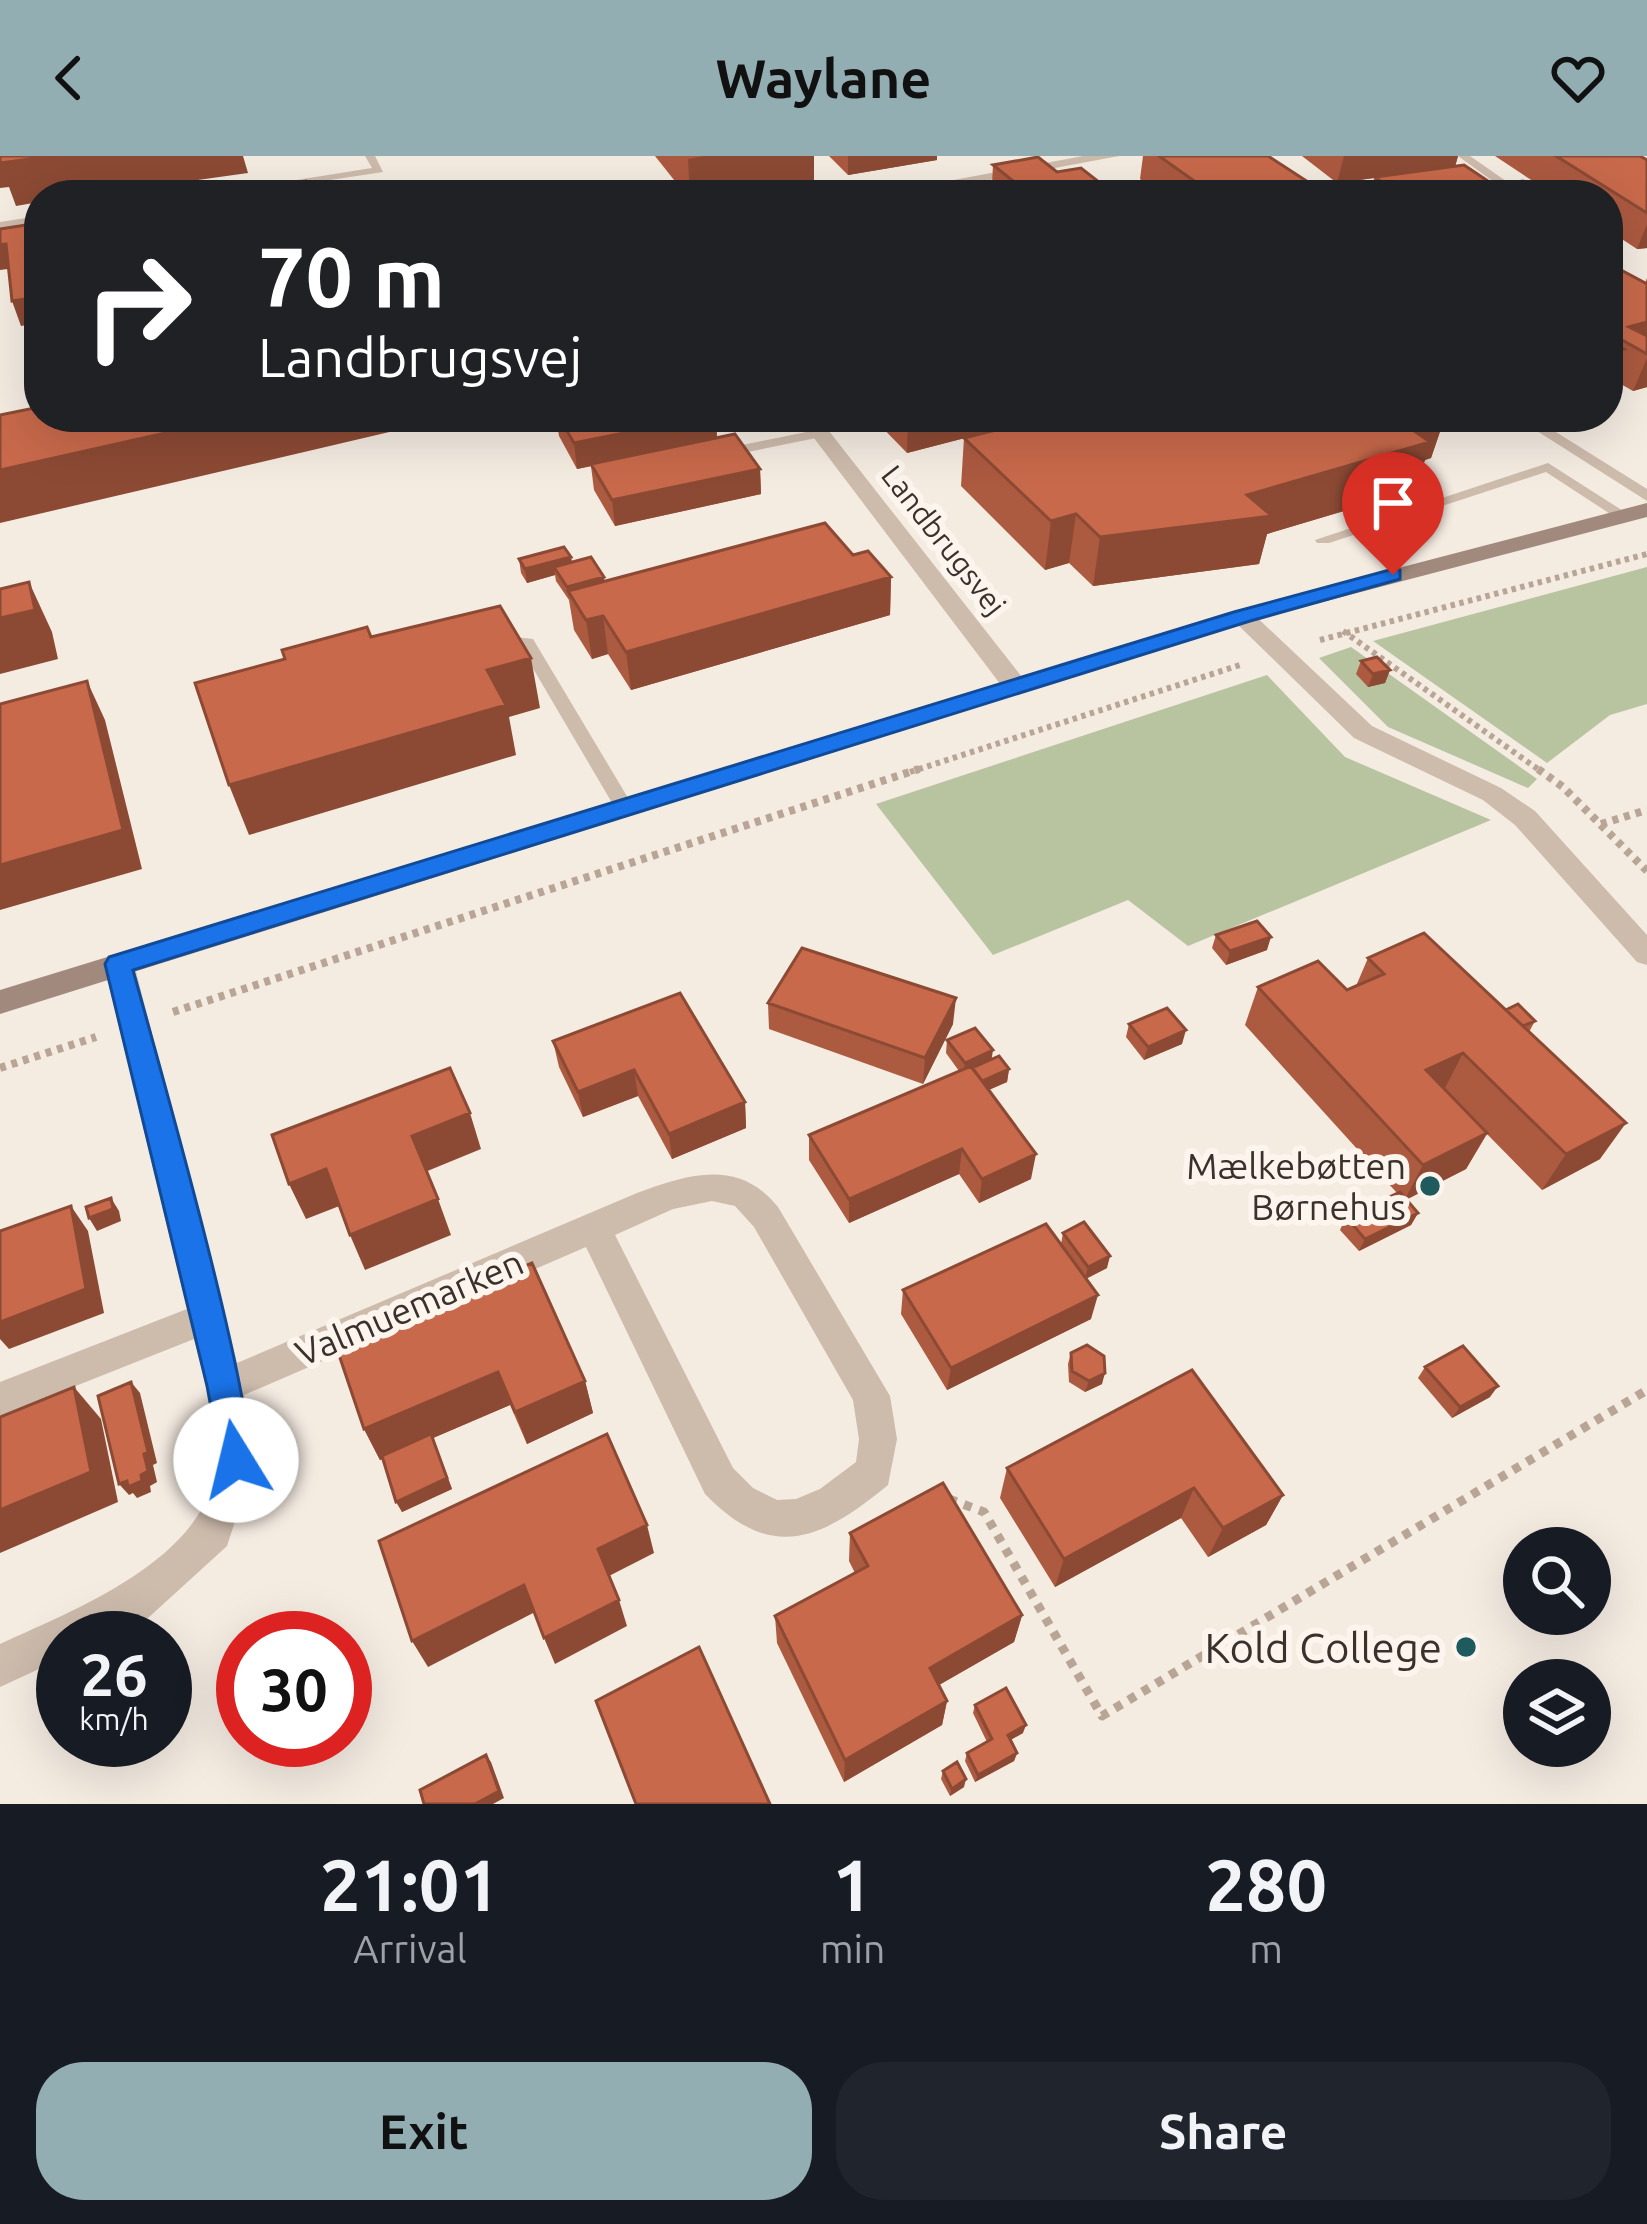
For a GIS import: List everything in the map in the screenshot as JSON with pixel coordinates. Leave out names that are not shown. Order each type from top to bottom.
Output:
[{"type":"street","points":[[970,180],[1112,156]]},
{"type":"street","name":"Landbrugsvej","points":[[819,432],[1016,687]]},
{"type":"street","points":[[0,1002],[1242,616],[1635,513]]},
{"type":"street","points":[[1242,616],[1363,732],[1492,794],[1525,818],[1647,954]]},
{"type":"street","points":[[0,1666],[134,1604],[213,1532],[236,1460],[224,1386],[118,964]]},
{"type":"street","name":"Valmuemarken","points":[[224,1386],[679,1191],[713,1188],[745,1194],[766,1217],[871,1396],[878,1439],[874,1472]]},
{"type":"street","points":[[594,1228],[719,1481],[741,1507],[768,1521],[798,1520],[834,1506],[874,1472]]},
{"type":"street","points":[[0,1399],[206,1318]]},
{"type":"lane","points":[[311,180],[380,170],[370,156]]},
{"type":"lane","points":[[1463,156],[1498,180]]},
{"type":"lane","name":"Landbrugsvej","points":[[711,455],[790,432]]},
{"type":"lane","points":[[1546,432],[1647,496]]},
{"type":"lane","points":[[1323,540],[1549,467],[1635,513]]},
{"type":"lane","points":[[483,640],[526,643],[625,808]]},
{"type":"path","points":[[0,1067],[1279,652],[1647,554]]},
{"type":"path","points":[[1306,598],[1346,633],[1563,787],[1647,871]]},
{"type":"path","points":[[1601,824],[1647,809]]},
{"type":"path","points":[[874,1472],[984,1512],[1102,1716],[1647,1390]]},
{"type":"green space","points":[[1647,567],[1647,704],[1610,715],[1547,763],[1373,641]]},
{"type":"green space","points":[[1351,647],[1537,779],[1528,788],[1388,727],[1319,658]]},
{"type":"green space","points":[[1267,675],[1345,757],[1491,820],[1188,946],[1128,900],[993,955],[876,804]]},
{"type":"building","points":[[0,156],[52,156],[0,163]]},
{"type":"building","points":[[1159,156],[1268,156],[1305,180],[1193,180]]},
{"type":"building","points":[[1556,156],[1640,156],[1647,160],[1647,213],[1623,198],[1623,180],[1594,180]]},
{"type":"building","points":[[1038,157],[1057,172],[1081,168],[1096,180],[1012,180],[993,165]]},
{"type":"building","points":[[1464,165],[1486,180],[1379,180],[1375,177]]},
{"type":"building","points":[[24,225],[24,299],[12,301],[0,229]]},
{"type":"building","points":[[1623,271],[1647,284],[1647,322],[1629,327],[1647,336],[1647,354],[1623,340]]},
{"type":"building","points":[[24,410],[24,432],[170,432],[0,470],[0,415]]},
{"type":"building","points":[[568,432],[629,432],[574,443]]},
{"type":"building","points":[[988,432],[1416,432],[1430,442],[1247,495],[1272,516],[1100,537],[1076,514],[1051,521],[964,438]]},
{"type":"building","points":[[735,434],[760,469],[612,500],[591,464]]},
{"type":"building","points":[[825,523],[853,555],[868,551],[891,577],[626,652],[603,616],[586,620],[568,591]]},
{"type":"building","points":[[564,547],[571,557],[525,569],[519,559]]},
{"type":"building","points":[[591,557],[604,577],[567,587],[554,567]]},
{"type":"building","points":[[29,582],[35,610],[0,618],[0,589]]},
{"type":"building","points":[[500,606],[531,658],[487,670],[506,705],[229,785],[195,683],[285,659],[282,650],[367,627],[371,637]]},
{"type":"building","points":[[1377,657],[1390,670],[1373,674],[1361,661]]},
{"type":"building","points":[[87,681],[123,830],[0,865],[0,704]]},
{"type":"building","points":[[1257,921],[1271,937],[1230,951],[1216,935]]},
{"type":"building","points":[[1424,933],[1626,1123],[1566,1154],[1463,1053],[1426,1070],[1487,1133],[1423,1165],[1258,987],[1318,961],[1347,990],[1384,974],[1368,958]]},
{"type":"building","points":[[802,948],[956,998],[925,1058],[768,1003]]},
{"type":"building","points":[[680,993],[745,1102],[669,1134],[634,1070],[578,1092],[553,1041]]},
{"type":"building","points":[[1518,1004],[1535,1021],[1523,1026],[1506,1010]]},
{"type":"building","points":[[1167,1008],[1186,1030],[1148,1047],[1129,1024]]},
{"type":"building","points":[[975,1028],[993,1050],[965,1063],[947,1040]]},
{"type":"building","points":[[999,1056],[1009,1069],[982,1081],[972,1068]]},
{"type":"building","points":[[971,1066],[1036,1154],[982,1179],[962,1149],[849,1199],[809,1135]]},
{"type":"building","points":[[450,1068],[470,1113],[412,1136],[438,1199],[350,1235],[326,1169],[289,1184],[272,1135]]},
{"type":"building","points":[[1400,1192],[1418,1213],[1365,1239],[1346,1217]]},
{"type":"building","points":[[111,1198],[113,1209],[89,1218],[86,1207]]},
{"type":"building","points":[[71,1206],[86,1289],[0,1322],[0,1231]]},
{"type":"building","points":[[1084,1222],[1110,1256],[1088,1267],[1063,1233]]},
{"type":"building","points":[[1046,1224],[1098,1295],[951,1368],[903,1290]]},
{"type":"building","points":[[532,1263],[585,1381],[515,1412],[498,1372],[364,1429],[336,1346]]},
{"type":"building","points":[[1087,1345],[1104,1356],[1105,1373],[1089,1381],[1072,1371],[1071,1353]]},
{"type":"building","points":[[1463,1346],[1498,1386],[1460,1407],[1425,1367]]},
{"type":"building","points":[[1192,1370],[1283,1495],[1223,1528],[1194,1488],[1064,1559],[1007,1468]]},
{"type":"building","points":[[131,1382],[148,1471],[141,1475],[142,1481],[128,1487],[127,1481],[119,1484],[98,1396]]},
{"type":"building","points":[[74,1387],[91,1472],[0,1510],[0,1417]]},
{"type":"building","points":[[431,1434],[447,1478],[396,1502],[382,1456]]},
{"type":"building","points":[[607,1434],[647,1525],[598,1549],[619,1600],[544,1638],[524,1585],[412,1641],[379,1541]]},
{"type":"building","points":[[943,1483],[1022,1615],[930,1668],[947,1701],[845,1760],[775,1616],[868,1566],[850,1533]]},
{"type":"building","points":[[699,1647],[770,1804],[636,1804],[596,1701]]},
{"type":"building","points":[[1006,1688],[1026,1725],[1008,1735],[1017,1753],[978,1775],[967,1753],[992,1739],[975,1705]]},
{"type":"building","points":[[486,1755],[499,1791],[475,1804],[424,1804],[420,1790]]},
{"type":"building","points":[[957,1762],[966,1779],[952,1789],[943,1771]]},
{"type":"place","name":"Mælkebøtten Børnehus","points":[[1430,1186]]},
{"type":"place","name":"Kold College","points":[[1466,1647]]},
{"type":"route","points":[[236,1460],[224,1386],[118,964],[1242,616],[1393,575]]}]
